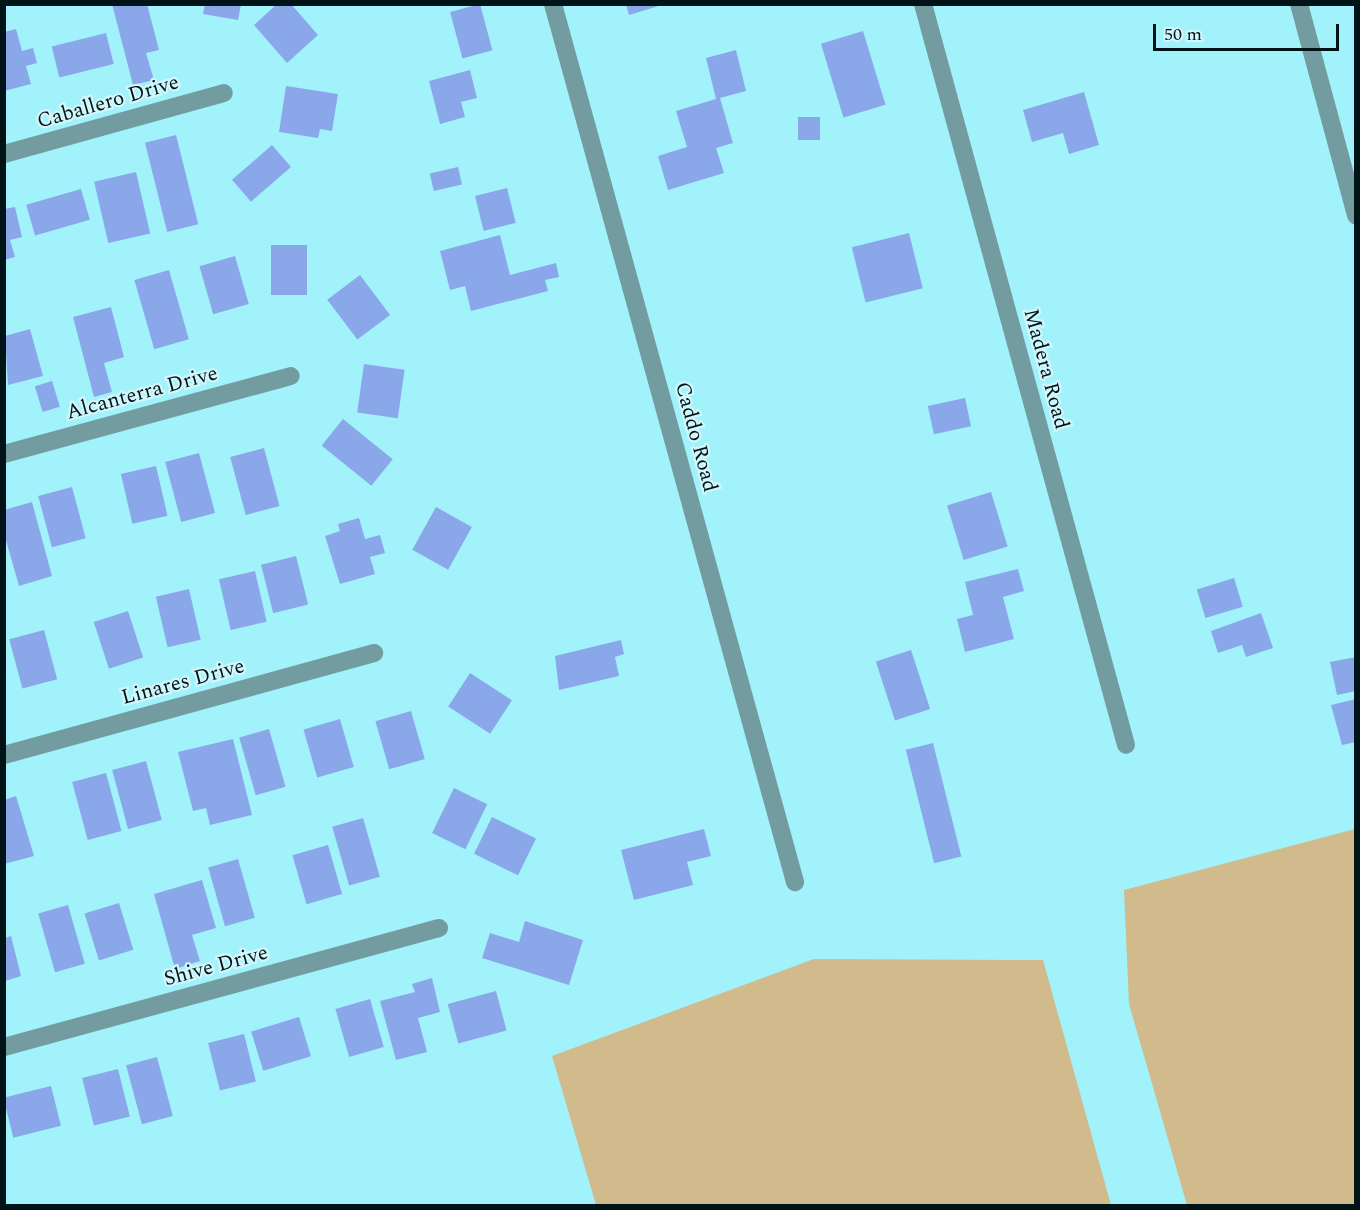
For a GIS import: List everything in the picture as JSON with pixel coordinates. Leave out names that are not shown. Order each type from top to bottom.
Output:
[{"type":"street","name":"Caddo Road","points":[[553,4],[795,882]]},
{"type":"street","name":"Madera Road","points":[[923,4],[1126,745]]},
{"type":"street","points":[[1299,4],[1356,215]]},
{"type":"street","name":"Caballero Drive","points":[[4,154],[224,93]]},
{"type":"street","name":"Alcanterra Drive","points":[[4,454],[291,376]]},
{"type":"street","name":"Linares Drive","points":[[4,755],[374,653]]},
{"type":"street","name":"Shive Drive","points":[[4,1047],[439,928]]},
{"type":"shaded area","points":[[1355,829],[1355,1205],[1187,1205],[1129,1004],[1124,890]]},
{"type":"shaded area","points":[[814,959],[1043,960],[1111,1205],[596,1205],[552,1056]]},
{"type":"building","points":[[112,4],[147,4],[159,50],[146,53],[154,80],[133,85]]},
{"type":"building","points":[[205,4],[241,4],[238,20],[203,14]]},
{"type":"building","points":[[277,4],[291,4],[318,35],[287,63],[254,25]]},
{"type":"building","points":[[480,4],[492,50],[462,58],[450,12]]},
{"type":"building","points":[[626,4],[661,4],[662,5],[629,15]]},
{"type":"building","points":[[16,29],[22,51],[33,48],[37,63],[26,66],[31,84],[4,91],[4,32]]},
{"type":"building","points":[[863,31],[886,105],[843,117],[821,44]]},
{"type":"building","points":[[106,33],[114,64],[59,78],[52,47]]},
{"type":"building","points":[[736,50],[746,91],[720,98],[733,143],[716,148],[724,173],[668,190],[658,156],[687,147],[676,111],[716,99],[706,58]]},
{"type":"building","points":[[470,70],[477,98],[461,102],[465,117],[440,124],[429,81]]},
{"type":"building","points":[[286,86],[338,94],[332,131],[320,129],[318,138],[279,132]]},
{"type":"building","points":[[1084,92],[1099,145],[1069,154],[1063,133],[1032,142],[1023,110]]},
{"type":"building","points":[[798,117],[820,117],[820,140],[798,140]]},
{"type":"building","points":[[176,135],[198,224],[167,232],[145,143]]},
{"type":"building","points":[[272,145],[291,167],[251,202],[232,180]]},
{"type":"building","points":[[458,167],[462,185],[434,191],[430,174]]},
{"type":"building","points":[[136,172],[150,233],[108,243],[94,182]]},
{"type":"building","points":[[507,188],[516,223],[484,231],[475,196]]},
{"type":"building","points":[[81,189],[90,220],[35,235],[26,205]]},
{"type":"building","points":[[15,207],[22,237],[10,240],[15,257],[4,260],[4,209]]},
{"type":"building","points":[[909,233],[923,288],[866,303],[852,247]]},
{"type":"building","points":[[500,235],[510,275],[556,263],[559,277],[545,280],[548,291],[471,311],[465,286],[450,290],[440,251]]},
{"type":"building","points":[[271,245],[307,245],[307,295],[271,295]]},
{"type":"building","points":[[235,256],[249,304],[213,314],[199,266]]},
{"type":"building","points":[[169,270],[189,339],[154,349],[134,280]]},
{"type":"building","points":[[360,275],[390,315],[357,340],[327,300]]},
{"type":"building","points":[[111,307],[124,357],[104,363],[112,392],[94,397],[73,317]]},
{"type":"building","points":[[30,329],[43,376],[8,385],[5,336]]},
{"type":"building","points":[[364,364],[405,370],[398,418],[357,413]]},
{"type":"building","points":[[52,381],[60,407],[43,412],[35,386]]},
{"type":"building","points":[[965,398],[971,426],[934,434],[928,406]]},
{"type":"building","points":[[343,419],[393,459],[371,486],[322,445]]},
{"type":"building","points":[[264,448],[280,506],[246,515],[230,457]]},
{"type":"building","points":[[199,453],[215,513],[181,522],[165,462]]},
{"type":"building","points":[[156,466],[167,516],[132,524],[121,474]]},
{"type":"building","points":[[72,487],[86,538],[52,547],[38,496]]},
{"type":"building","points":[[991,492],[1008,547],[964,560],[947,505]]},
{"type":"building","points":[[32,502],[52,576],[19,586],[4,533],[4,510]]},
{"type":"building","points":[[436,507],[472,527],[448,570],[412,550]]},
{"type":"building","points":[[359,518],[365,539],[380,535],[385,553],[370,557],[375,574],[340,584],[325,536],[340,531],[338,524]]},
{"type":"building","points":[[296,556],[308,605],[273,613],[261,565]]},
{"type":"building","points":[[1018,569],[1024,591],[1003,597],[1014,639],[965,652],[957,619],[973,615],[965,582]]},
{"type":"building","points":[[255,571],[267,622],[231,630],[219,579]]},
{"type":"building","points":[[1234,578],[1243,607],[1205,618],[1197,589]]},
{"type":"building","points":[[189,589],[201,640],[168,647],[156,597]]},
{"type":"building","points":[[128,611],[143,658],[109,669],[94,622]]},
{"type":"building","points":[[1261,613],[1273,648],[1246,657],[1242,645],[1218,653],[1211,631]]},
{"type":"building","points":[[44,630],[57,679],[22,689],[9,639]]},
{"type":"building","points":[[621,640],[624,654],[615,657],[619,676],[559,690],[555,656]]},
{"type":"building","points":[[911,650],[930,709],[895,720],[876,661]]},
{"type":"building","points":[[1356,657],[1356,691],[1337,695],[1330,662]]},
{"type":"building","points":[[470,673],[512,700],[490,734],[448,707]]},
{"type":"building","points":[[1356,699],[1356,742],[1342,745],[1331,705]]},
{"type":"building","points":[[411,711],[425,759],[389,769],[375,721]]},
{"type":"building","points":[[340,719],[354,767],[317,778],[303,729]]},
{"type":"building","points":[[269,729],[286,787],[256,795],[239,738]]},
{"type":"building","points":[[233,739],[252,815],[210,825],[206,808],[193,811],[178,752]]},
{"type":"building","points":[[933,743],[961,857],[934,863],[906,750]]},
{"type":"building","points":[[146,761],[162,820],[128,829],[112,770]]},
{"type":"building","points":[[106,773],[122,831],[88,840],[72,782]]},
{"type":"building","points":[[454,788],[487,804],[465,849],[432,833]]},
{"type":"building","points":[[16,796],[34,856],[4,864],[4,800]]},
{"type":"building","points":[[492,817],[536,838],[518,875],[474,854]]},
{"type":"building","points":[[363,818],[380,877],[349,885],[332,827]]},
{"type":"building","points":[[704,829],[711,856],[687,862],[693,885],[634,900],[621,850]]},
{"type":"building","points":[[328,845],[342,894],[306,904],[292,855]]},
{"type":"building","points":[[238,859],[255,918],[225,926],[208,868]]},
{"type":"building","points":[[202,880],[216,928],[192,935],[200,961],[175,969],[154,894]]},
{"type":"building","points":[[119,903],[133,950],[99,960],[85,914]]},
{"type":"building","points":[[68,905],[85,964],[55,972],[38,914]]},
{"type":"building","points":[[525,921],[583,940],[569,985],[482,958],[490,933],[519,942]]},
{"type":"building","points":[[11,936],[21,976],[5,981],[5,938]]},
{"type":"building","points":[[432,978],[440,1012],[418,1018],[427,1052],[396,1060],[380,1001],[415,992],[412,984]]},
{"type":"building","points":[[496,991],[507,1031],[458,1044],[448,1004]]},
{"type":"building","points":[[370,999],[384,1047],[349,1057],[335,1009]]},
{"type":"building","points":[[299,1017],[311,1056],[263,1071],[251,1032]]},
{"type":"building","points":[[244,1034],[256,1082],[220,1090],[208,1043]]},
{"type":"building","points":[[157,1057],[173,1116],[142,1124],[126,1065]]},
{"type":"building","points":[[118,1069],[130,1117],[94,1125],[82,1078]]},
{"type":"building","points":[[51,1086],[61,1126],[13,1138],[4,1098]]}]
